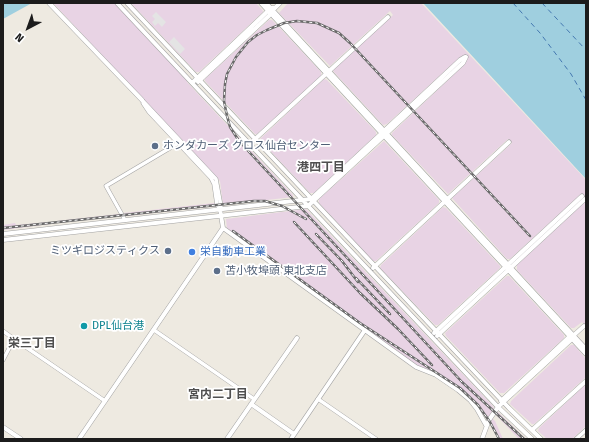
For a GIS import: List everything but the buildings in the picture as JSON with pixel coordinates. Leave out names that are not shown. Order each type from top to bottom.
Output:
[{"type":"street","points":[[49,3],[142,100],[149,112],[180,142],[213,181],[217,205],[220,209],[224,228],[416,366],[436,375],[463,394],[477,409],[486,425]]},
{"type":"street","points":[[117,3],[498,407],[532,439]]},
{"type":"street","points":[[127,3],[437,333],[502,401],[541,439]]},
{"type":"street","points":[[261,3],[272,11]]},
{"type":"street","points":[[266,3],[328,73],[508,267],[586,354]]},
{"type":"street","points":[[193,84],[280,3]]},
{"type":"street","points":[[250,144],[388,16]]},
{"type":"street","points":[[3,240],[308,206],[312,200],[463,63],[466,57],[460,60],[384,134]]},
{"type":"street","points":[[125,220],[106,186],[180,142]]},
{"type":"street","points":[[370,271],[509,142]]},
{"type":"street","points":[[432,337],[584,197]]},
{"type":"street","points":[[3,234],[312,200]]},
{"type":"street","points":[[79,439],[224,228]]},
{"type":"street","points":[[49,229],[49,235]]},
{"type":"street","points":[[482,439],[486,425],[502,401],[584,326]]},
{"type":"street","points":[[154,330],[254,399]]},
{"type":"street","points":[[290,439],[365,330]]},
{"type":"street","points":[[3,331],[105,401]]},
{"type":"street","points":[[572,337],[586,349]]},
{"type":"street","points":[[226,439],[297,338]]},
{"type":"street","points":[[3,360],[14,339]]},
{"type":"street","points":[[532,430],[586,381]]},
{"type":"street","points":[[318,399],[376,439]]},
{"type":"street","points":[[251,404],[294,434]]},
{"type":"street","points":[[3,427],[20,439]]},
{"type":"street","points":[[576,439],[586,430]]},
{"type":"shaded area","points":[[53,3],[116,3],[188,81],[187,82],[198,94],[293,195],[293,197],[223,205],[220,181]]},
{"type":"shaded area","points":[[131,3],[256,3],[263,12],[199,72],[196,72]]},
{"type":"shaded area","points":[[288,3],[421,3],[586,180],[586,200],[581,194],[510,259],[507,259],[452,198],[512,143],[508,139],[448,194],[392,135],[392,133],[465,64],[459,58],[387,124],[383,125],[333,70],[393,15],[390,11],[330,66],[279,13]]},
{"type":"shaded area","points":[[156,12],[166,22],[162,27],[158,23],[155,26],[152,22],[155,19],[152,16]]},
{"type":"shaded area","points":[[269,20],[272,20],[278,26],[321,72],[321,76],[257,134],[255,134],[205,81],[205,79]]},
{"type":"shaded area","points":[[174,37],[185,49],[180,54],[169,42]]},
{"type":"shaded area","points":[[324,79],[327,80],[376,132],[376,135],[314,193],[310,193],[260,140]]},
{"type":"shaded area","points":[[384,141],[439,200],[439,203],[376,261],[373,261],[319,203],[319,199]]},
{"type":"shaded area","points":[[586,201],[586,326],[582,322],[574,328],[571,328],[517,270],[517,265]]},
{"type":"shaded area","points":[[215,203],[216,206],[126,216],[124,213]]},
{"type":"shaded area","points":[[443,207],[446,208],[500,266],[500,268],[438,325],[435,325],[380,268],[381,265]]},
{"type":"shaded area","points":[[306,209],[491,404],[494,408],[487,419],[472,400],[464,393],[417,366],[227,229],[226,219]]},
{"type":"shaded area","points":[[119,214],[121,216],[57,223],[57,221]]},
{"type":"shaded area","points":[[49,222],[50,224],[3,230],[3,225],[15,223],[16,225]]},
{"type":"shaded area","points":[[507,276],[509,276],[564,335],[564,338],[504,393],[500,393],[446,336],[445,333]]},
{"type":"shaded area","points":[[571,345],[574,345],[586,359],[586,377],[534,424],[532,424],[510,404],[511,401]]},
{"type":"shaded area","points":[[586,384],[586,426],[572,439],[547,439],[538,431],[539,428]]},
{"type":"shaded area","points":[[498,412],[526,439],[519,439],[495,414]]},
{"type":"shaded area","points":[[492,418],[495,421],[503,439],[498,439],[490,422]]},
{"type":"water","points":[[3,3],[32,3],[3,19]]},
{"type":"water","points":[[423,3],[586,3],[586,179],[488,73]]},
{"type":"ferry route","points":[[513,3],[540,33],[571,74],[586,100]]},
{"type":"ferry route","points":[[542,3],[586,50]]},
{"type":"railway","points":[[524,439],[462,382],[239,141],[230,127],[224,101],[227,74],[236,57],[248,42],[257,35],[284,23],[297,21],[317,23],[339,33],[530,236]]},
{"type":"railway","points":[[3,228],[254,201],[265,201],[282,206],[306,219]]},
{"type":"railway","points":[[294,222],[360,293],[398,329],[432,365]]},
{"type":"railway","points":[[233,231],[360,323],[460,388],[478,405],[490,422],[499,439]]},
{"type":"railway","points":[[316,234],[342,261],[358,282]]},
{"type":"railway","points":[[356,278],[390,314]]},
{"type":"place","name":"ホンダカーズ グロス仙台センター","points":[[155,146]]},
{"type":"place","name":"ミツギロジスティクス","points":[[168,251]]},
{"type":"place","name":"栄自動車工業","points":[[192,252]]},
{"type":"place","name":"苫小牧埠頭 東北支店","points":[[217,271]]},
{"type":"place","name":"DPL仙台港","points":[[84,326]]},
{"type":"district","name":"港四丁目","points":[[321,168]]},
{"type":"district","name":"栄三丁目","points":[[32,344]]},
{"type":"district","name":"宮内二丁目","points":[[218,395]]}]
